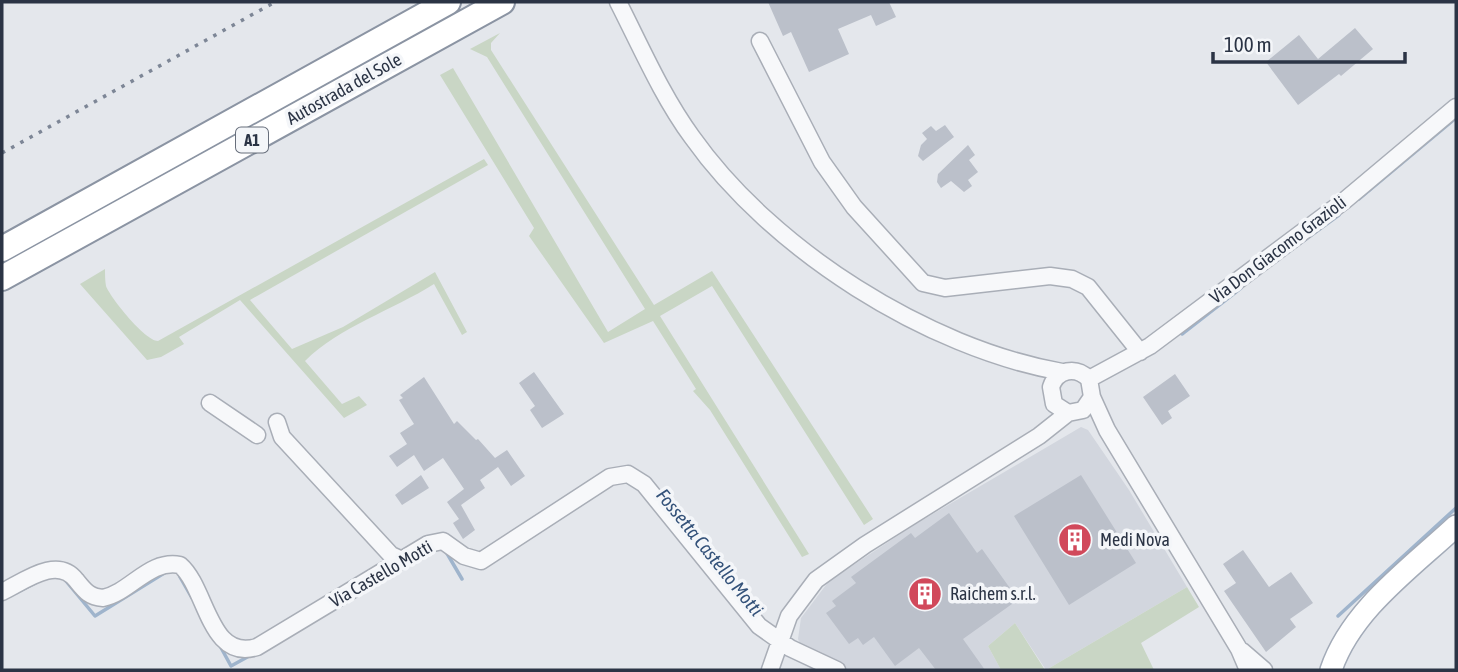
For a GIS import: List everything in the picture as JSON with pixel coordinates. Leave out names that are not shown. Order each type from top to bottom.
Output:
[{"type":"highway","name":"Autostrada del Sole","points":[[2,249],[448,2]]},
{"type":"highway","name":"Autostrada del Sole","points":[[2,278],[502,2]]},
{"type":"main road","points":[[1316,670],[1334,662],[1372,605],[1456,526]]},
{"type":"street","points":[[618,2],[691,136],[720,173],[756,210],[814,259],[854,287],[895,310],[1023,366],[1062,372],[1077,371],[1089,379],[1092,397],[1107,430],[1240,649],[1248,670]]},
{"type":"street","points":[[760,41],[822,162],[854,207],[923,283],[945,288],[1050,276],[1072,279],[1088,287],[1140,352]]},
{"type":"street","name":"Via Don Giacomo Grazioli","points":[[1089,379],[1140,352],[1344,201],[1456,107]]},
{"type":"street","points":[[1023,366],[1051,396],[1058,408],[1073,412],[1107,430]]},
{"type":"street","points":[[1026,444],[1051,396],[1053,381],[1062,372]]},
{"type":"street","points":[[770,670],[779,640],[797,603],[824,574],[1073,412],[1087,407],[1092,397]]},
{"type":"street","points":[[210,403],[253,438],[280,429],[391,555],[401,560]]},
{"type":"street","name":"Via Castello Motti","points":[[2,592],[55,568],[71,574],[87,593],[103,598],[123,589],[158,566],[180,565],[190,576],[222,638],[232,648],[246,650],[436,540],[446,542],[470,559],[488,558],[610,477],[628,474],[644,484],[750,617],[779,640]]},
{"type":"street","points":[[779,640],[837,670]]},
{"type":"street","points":[[1240,649],[1264,670]]},
{"type":"shaded area","points":[[1081,427],[1088,430],[1129,490],[1187,587],[1046,670],[1015,623],[988,646],[1001,670],[811,670],[798,639],[801,618],[829,581],[914,525]]},
{"type":"green space","points":[[500,33],[491,43],[491,50],[654,305],[712,271],[873,519],[864,525],[712,286],[660,316],[809,554],[802,557],[710,410],[693,391],[696,389],[653,321],[604,343],[529,236],[534,228],[440,75],[453,68],[608,332],[645,309],[487,57],[470,49]]},
{"type":"green space","points":[[484,159],[488,165],[250,300],[292,349],[343,327],[435,272],[467,332],[462,335],[434,284],[334,338],[305,361],[342,404],[359,396],[367,405],[344,418],[240,300],[179,337],[184,344],[161,357],[147,360],[80,284],[105,269],[106,286],[114,299],[145,334],[158,341]]},
{"type":"green space","points":[[1187,587],[1199,607],[1141,643],[1154,670],[1046,670]]},
{"type":"green space","points":[[1015,623],[1045,670],[1001,670],[988,646]]},
{"type":"building","points":[[768,2],[889,2],[896,17],[876,26],[871,15],[838,29],[849,54],[809,72],[791,32],[783,36]]},
{"type":"building","points":[[1355,28],[1373,49],[1341,76],[1339,74],[1298,105],[1266,62],[1299,35],[1318,59]]},
{"type":"building","points":[[945,125],[954,137],[923,161],[918,156],[921,145],[927,139],[922,133],[931,126],[936,131]]},
{"type":"building","points":[[968,145],[975,155],[969,160],[978,172],[968,180],[972,186],[964,192],[951,181],[941,188],[937,182],[938,174]]},
{"type":"building","points":[[534,372],[564,414],[542,428],[530,410],[535,406],[519,383]]},
{"type":"building","points":[[1175,374],[1190,396],[1168,411],[1172,418],[1162,425],[1143,397]]},
{"type":"building","points":[[424,377],[454,424],[457,421],[495,458],[507,450],[525,476],[511,486],[498,467],[480,480],[485,488],[461,505],[475,530],[463,539],[453,523],[459,519],[447,502],[464,489],[443,458],[424,471],[414,455],[397,467],[389,456],[407,444],[400,433],[414,424],[399,400],[403,398],[400,395]]},
{"type":"building","points":[[421,475],[429,488],[402,505],[395,495]]},
{"type":"building","name":"Medi Nova","points":[[1081,475],[1136,563],[1069,605],[1014,516]]},
{"type":"building","name":"Raichem s.r.l.","points":[[949,513],[977,553],[982,549],[1012,591],[1006,596],[1012,604],[963,639],[985,670],[936,670],[919,648],[895,666],[874,637],[863,645],[858,638],[849,644],[826,613],[836,606],[832,601],[856,583],[851,577],[911,533],[915,538]]},
{"type":"building","points":[[1243,550],[1269,587],[1291,572],[1313,603],[1290,619],[1296,627],[1266,652],[1224,591],[1236,583],[1223,564]]},
{"type":"waterway","points":[[1359,199],[1456,118]]},
{"type":"waterway","points":[[1266,268],[1339,215]]},
{"type":"waterway","points":[[1182,334],[1241,288]]},
{"type":"waterway","points":[[1338,616],[1456,508]]},
{"type":"waterway","name":"Fossetta Castello Motti","points":[[445,550],[462,579]]},
{"type":"waterway","name":"Fossetta Castello Motti","points":[[66,581],[95,616],[166,572]]},
{"type":"waterway","name":"Fossetta Castello Motti","points":[[180,577],[192,598]]},
{"type":"waterway","name":"Fossetta Castello Motti","points":[[16,593],[37,582]]},
{"type":"waterway","name":"Fossetta Castello Motti","points":[[219,644],[231,666],[251,655]]},
{"type":"railway","points":[[2,153],[275,2]]},
{"type":"place","name":"Medi Nova","points":[[1075,540]]},
{"type":"place","name":"Raichem s.r.l.","points":[[925,594]]}]
